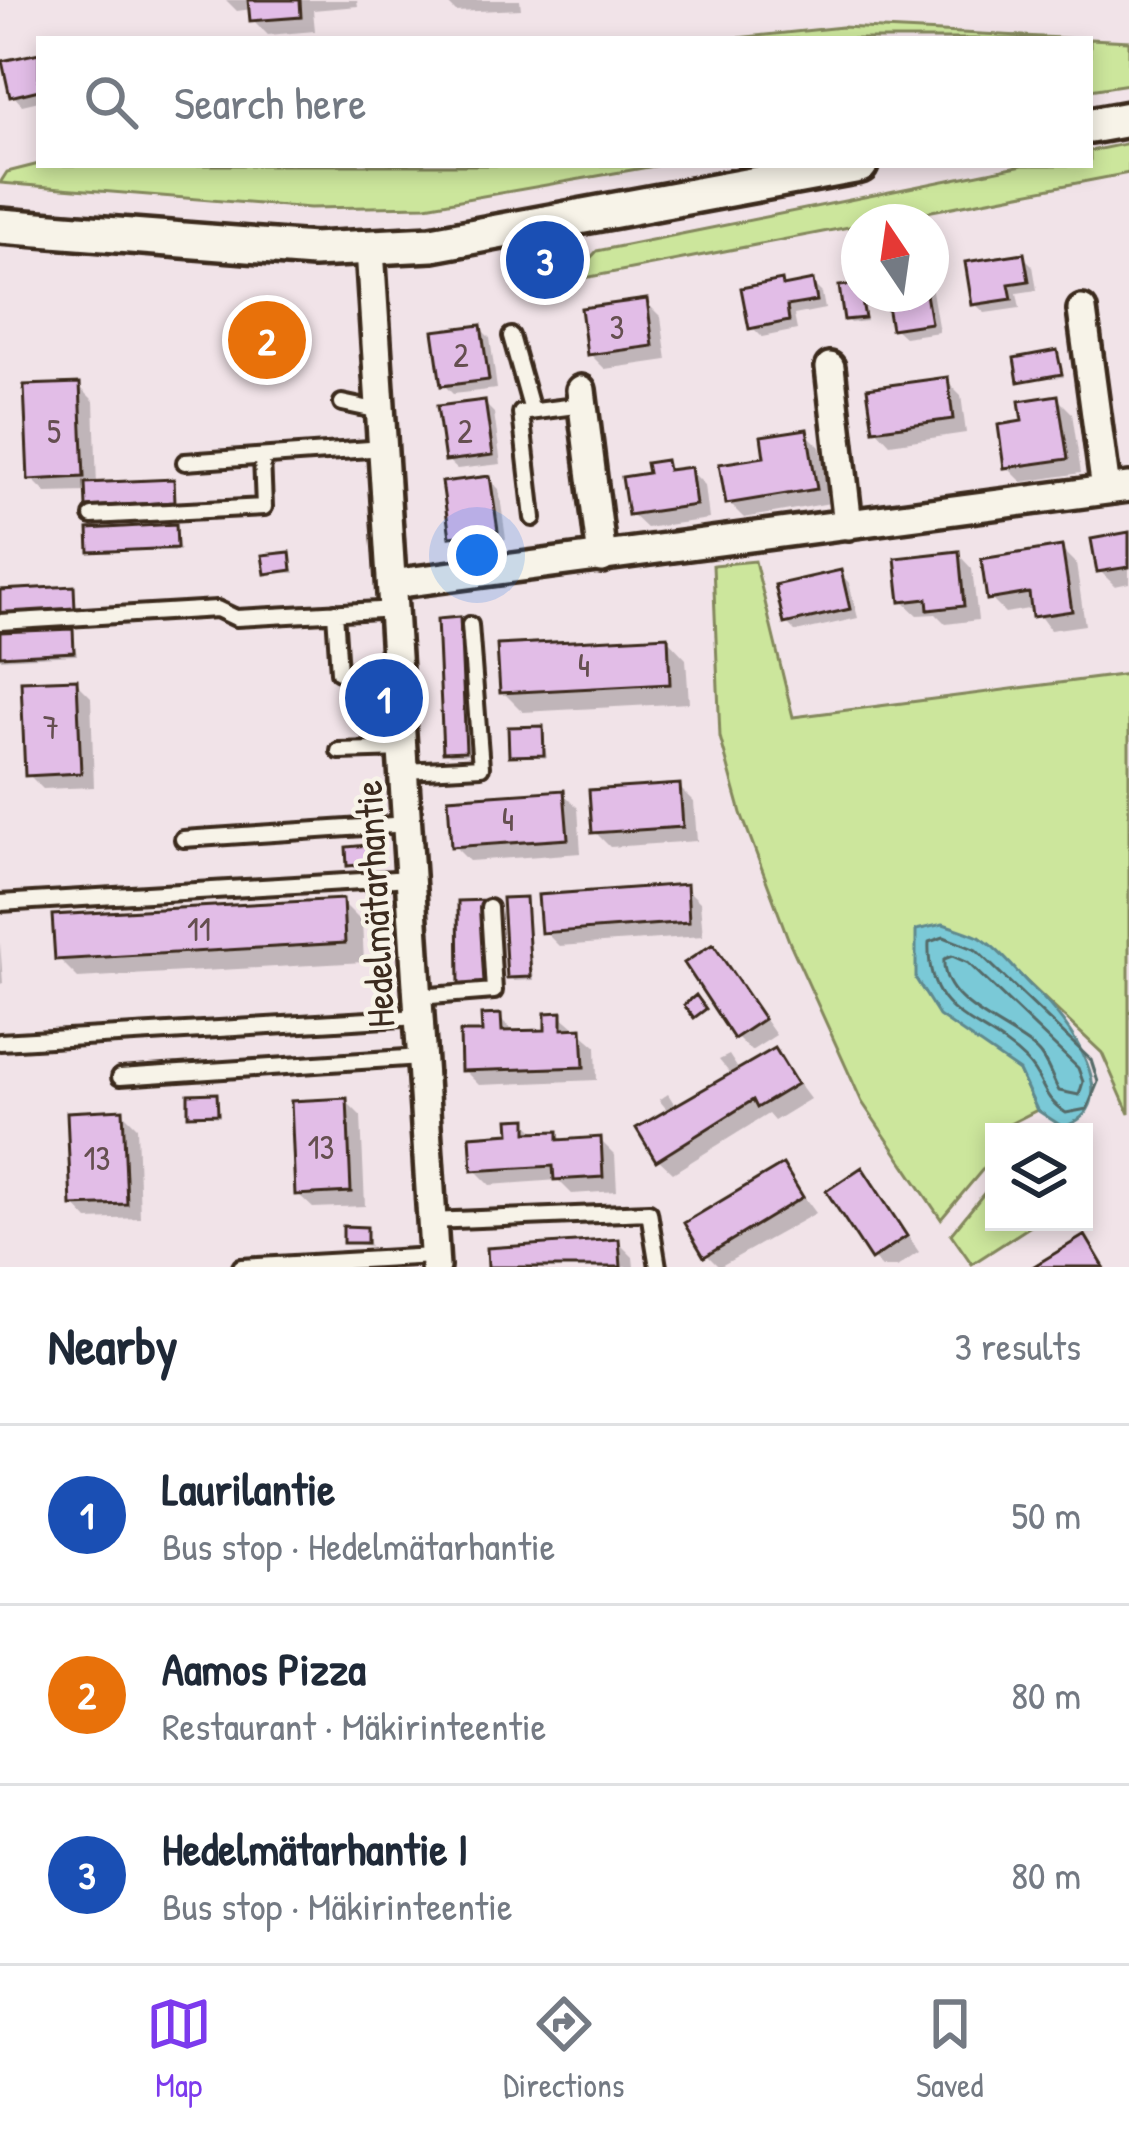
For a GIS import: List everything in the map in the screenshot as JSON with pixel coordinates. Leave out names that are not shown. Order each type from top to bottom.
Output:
[{"type":"street","points":[[1093,125],[1129,119]]},
{"type":"street","points":[[0,226],[313,250],[370,249],[432,244],[844,168]]},
{"type":"street","name":"Hedelmätarhantie","points":[[370,249],[434,1262]]},
{"type":"street","points":[[394,596],[602,559],[1117,489],[1082,310]]},
{"type":"street","points":[[830,367],[848,525]]},
{"type":"street","points":[[582,398],[602,559]]},
{"type":"lane","points":[[511,336],[532,411]]},
{"type":"lane","points":[[533,518],[521,413],[582,398]]},
{"type":"lane","points":[[342,403],[380,411]]},
{"type":"lane","points":[[185,462],[384,448]]},
{"type":"lane","points":[[92,516],[264,507],[262,457]]},
{"type":"lane","points":[[0,622],[217,609],[236,618],[335,612],[394,596]]},
{"type":"lane","points":[[335,612],[339,672]]},
{"type":"lane","points":[[339,751],[481,767],[470,625]]},
{"type":"lane","points":[[183,839],[408,824]]},
{"type":"lane","points":[[0,902],[411,878]]},
{"type":"lane","points":[[0,1042],[418,1007],[494,991],[489,908]]},
{"type":"lane","points":[[120,1077],[421,1057]]},
{"type":"lane","points":[[430,1221],[649,1212],[658,1267]]},
{"type":"lane","points":[[241,1267],[434,1262]]},
{"type":"green space","points":[[842,27],[1021,36],[756,36]]},
{"type":"green space","points":[[1093,39],[1129,41],[1129,84],[1093,90]]},
{"type":"green space","points":[[1129,143],[1129,173],[949,208],[949,204],[841,204],[841,229],[569,281],[597,251],[1008,168],[1093,168],[1093,150]]},
{"type":"green space","points":[[36,165],[643,168],[426,206],[310,208],[0,183],[7,172]]},
{"type":"green space","points":[[755,561],[793,717],[1129,674],[1129,1114],[1102,1053],[982,939],[1019,1071],[1037,1110],[1012,1123],[985,1123],[985,1167],[941,1219],[862,1102],[789,941],[741,813],[720,737],[713,565]]},
{"type":"green space","points":[[985,1192],[985,1231],[1023,1231],[972,1264],[951,1234]]},
{"type":"water","points":[[943,924],[979,937],[1048,1004],[1087,1063],[1091,1101],[1082,1116],[1057,1123],[1037,1110],[1019,1071],[939,1016],[916,979],[916,930]]},
{"type":"building","points":[[248,0],[300,0],[301,17],[250,21]]},
{"type":"building","points":[[36,54],[36,91],[10,97],[2,61]]},
{"type":"building","points":[[1024,253],[1029,281],[1009,284],[1012,299],[972,305],[965,262]]},
{"type":"building","points":[[782,280],[783,286],[813,280],[817,301],[787,306],[789,321],[749,329],[741,288]]},
{"type":"building","points":[[647,299],[653,346],[587,355],[581,308]]},
{"type":"building","points":[[843,312],[864,312],[865,318],[844,320]]},
{"type":"building","points":[[888,312],[929,312],[931,323],[891,329]]},
{"type":"building","points":[[267,319],[287,339],[267,359],[247,340]]},
{"type":"building","points":[[481,325],[489,380],[441,386],[433,331]]},
{"type":"building","points":[[1057,350],[1062,374],[1018,382],[1014,358]]},
{"type":"building","points":[[948,377],[953,419],[873,430],[867,388]]},
{"type":"building","points":[[80,383],[84,477],[28,480],[24,385]]},
{"type":"building","points":[[1058,395],[1068,459],[1004,468],[998,425],[1022,421],[1019,401]]},
{"type":"building","points":[[485,400],[493,455],[445,461],[437,406]]},
{"type":"building","points":[[807,429],[817,489],[726,504],[719,464],[764,457],[761,436]]},
{"type":"building","points":[[666,460],[668,470],[691,467],[696,505],[628,515],[622,477],[648,473],[646,463]]},
{"type":"building","points":[[490,476],[498,531],[450,537],[442,482]]},
{"type":"building","points":[[174,479],[175,502],[86,507],[85,483]]},
{"type":"building","points":[[176,524],[177,548],[89,552],[88,529]]},
{"type":"building","points":[[1129,532],[1129,567],[1097,572],[1091,539]]},
{"type":"building","points":[[1062,546],[1072,611],[1032,617],[1029,593],[987,600],[981,559]]},
{"type":"building","points":[[959,551],[964,606],[928,610],[927,599],[900,602],[895,558]]},
{"type":"building","points":[[290,552],[292,570],[265,574],[262,555]]},
{"type":"building","points":[[841,570],[850,609],[784,624],[775,585]]},
{"type":"building","points":[[74,586],[75,610],[0,613],[0,590]]},
{"type":"building","points":[[460,617],[466,751],[443,752],[437,619]]},
{"type":"building","points":[[73,629],[74,652],[0,656],[0,632]]},
{"type":"building","points":[[668,636],[670,684],[500,693],[497,645]]},
{"type":"building","points":[[77,679],[81,773],[25,776],[21,681]]},
{"type":"building","points":[[543,726],[544,755],[509,756],[508,727]]},
{"type":"building","points":[[680,784],[683,827],[592,833],[589,790]]},
{"type":"building","points":[[564,790],[568,839],[451,847],[448,798]]},
{"type":"building","points":[[369,845],[370,864],[347,866],[346,847]]},
{"type":"building","points":[[687,884],[689,922],[541,933],[538,895]]},
{"type":"building","points":[[526,897],[531,977],[507,978],[502,898]]},
{"type":"building","points":[[343,899],[345,943],[55,960],[52,915]]},
{"type":"building","points":[[488,900],[489,984],[459,985],[458,901]]},
{"type":"building","points":[[713,944],[764,1019],[734,1039],[684,963]]},
{"type":"building","points":[[696,995],[706,1009],[694,1018],[684,1005]]},
{"type":"building","points":[[562,1012],[562,1029],[582,1028],[584,1067],[461,1071],[460,1032],[482,1032],[481,1015],[501,1014],[502,1031],[545,1030],[545,1013]]},
{"type":"building","points":[[775,1048],[797,1084],[757,1108],[753,1100],[656,1161],[636,1128]]},
{"type":"building","points":[[217,1093],[218,1114],[188,1115],[188,1094]]},
{"type":"building","points":[[347,1098],[351,1192],[295,1195],[291,1101]]},
{"type":"building","points":[[123,1109],[127,1204],[71,1206],[67,1112]]},
{"type":"building","points":[[527,1118],[527,1132],[558,1131],[558,1140],[601,1137],[603,1177],[554,1180],[553,1166],[472,1171],[470,1136],[510,1133],[509,1119]]},
{"type":"building","points":[[783,1164],[803,1197],[704,1257],[684,1223]]},
{"type":"building","points":[[862,1167],[907,1236],[871,1260],[826,1191]]},
{"type":"building","points":[[343,1226],[367,1227],[367,1243],[343,1243]]},
{"type":"building","points":[[1085,1235],[1104,1267],[1034,1266]]},
{"type":"building","points":[[619,1239],[621,1267],[488,1267],[487,1248]]},
{"type":"place","name":"Hedelmätarhantie I","points":[[545,260]]},
{"type":"place","name":"Aamos Pizza","points":[[267,340]]},
{"type":"place","name":"Laurilantie","points":[[384,698]]}]
